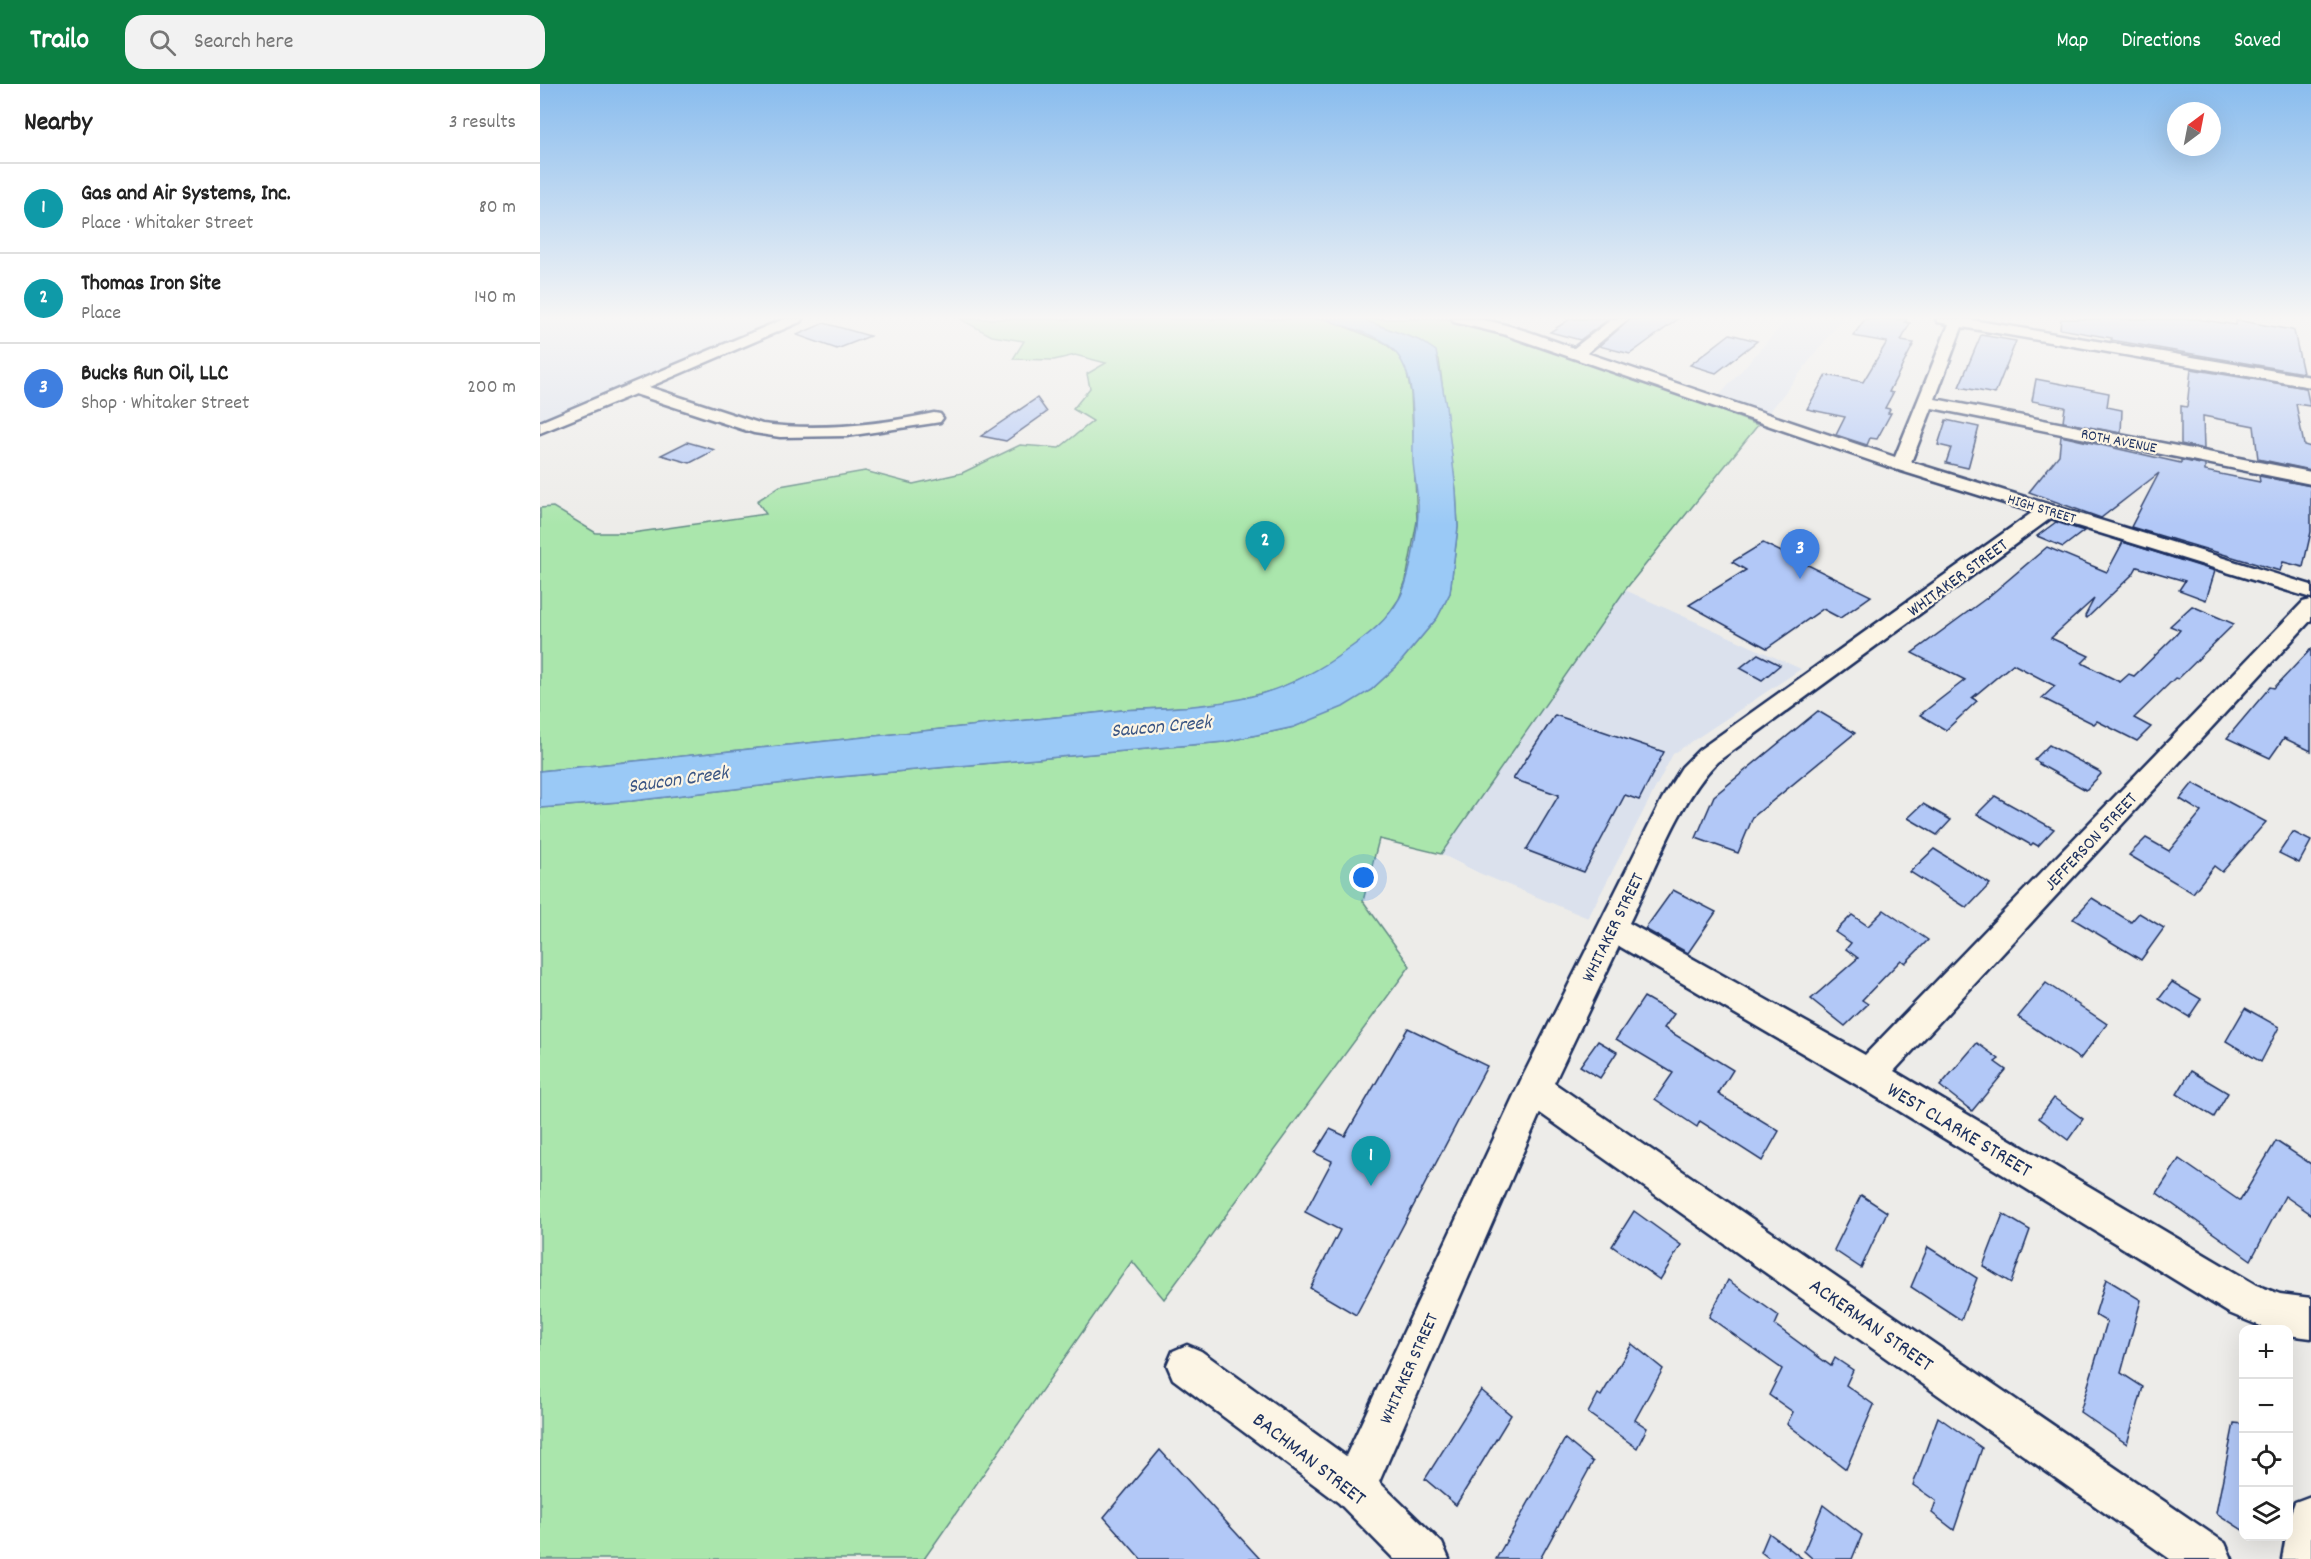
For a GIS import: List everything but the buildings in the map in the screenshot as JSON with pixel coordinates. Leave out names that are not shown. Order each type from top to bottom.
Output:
[{"type":"street","points":[[540,428],[634,388],[774,432],[889,427],[934,418]]},
{"type":"street","name":"HIGH STREET","points":[[1675,388],[1901,465],[2311,592]]},
{"type":"street","points":[[1901,465],[1931,388]]},
{"type":"street","name":"ROTH AVENUE","points":[[1927,402],[2311,478]]},
{"type":"street","name":"WHITAKER STREET","points":[[1354,1488],[1534,1089],[1676,799],[1692,773],[1708,756],[2049,510]]},
{"type":"street","name":"JEFFERSON STREET","points":[[1869,1074],[2311,608]]},
{"type":"street","name":"WEST CLARKE STREET","points":[[1612,928],[1869,1074],[2243,1299],[2280,1314],[2311,1318]]},
{"type":"street","name":"ACKERMAN STREET","points":[[1534,1089],[2209,1559]]},
{"type":"street","name":"BACHMAN STREET","points":[[1187,1365],[1354,1488],[1426,1559]]},
{"type":"street","points":[[2305,1559],[2311,1518]]},
{"type":"shaded area","points":[[540,388],[625,388],[540,424]]},
{"type":"shaded area","points":[[1726,388],[1788,388],[1768,414],[1718,397]]},
{"type":"shaded area","points":[[1625,590],[1801,669],[1673,754],[1588,918],[1479,873],[1441,854]]},
{"type":"green space","points":[[1090,388],[1410,388],[1417,521],[1406,580],[1399,599],[1385,619],[1366,637],[1317,671],[1278,689],[1220,705],[1123,710],[540,771],[540,508],[553,507],[596,533],[632,533],[766,514],[757,501],[780,486],[865,471],[913,484],[962,473],[1020,445],[1059,448],[1093,421],[1073,409]]},
{"type":"green space","points":[[1443,388],[1660,388],[1758,425],[1625,590],[1441,854],[1379,839],[1363,901],[1410,966],[1164,1299],[1132,1261],[924,1559],[540,1559],[540,808],[632,801],[828,778],[1224,742],[1294,727],[1371,690],[1397,666],[1437,618],[1450,593],[1458,527],[1456,490]]},
{"type":"water","name":"Saucon Creek","points":[[1410,388],[1443,388],[1456,490],[1458,527],[1450,593],[1437,618],[1397,666],[1371,690],[1343,707],[1294,727],[1224,742],[828,778],[632,801],[540,808],[540,771],[1123,710],[1213,704],[1267,692],[1293,682],[1320,668],[1369,634],[1394,607],[1403,590],[1410,566],[1418,512],[1413,461]]},
{"type":"place","name":"Thomas Iron Site","points":[[1265,571]]},
{"type":"place","name":"Bucks Run Oil, LLC","points":[[1800,579]]},
{"type":"place","name":"Gas and Air Systems, Inc.","points":[[1371,1186]]}]
